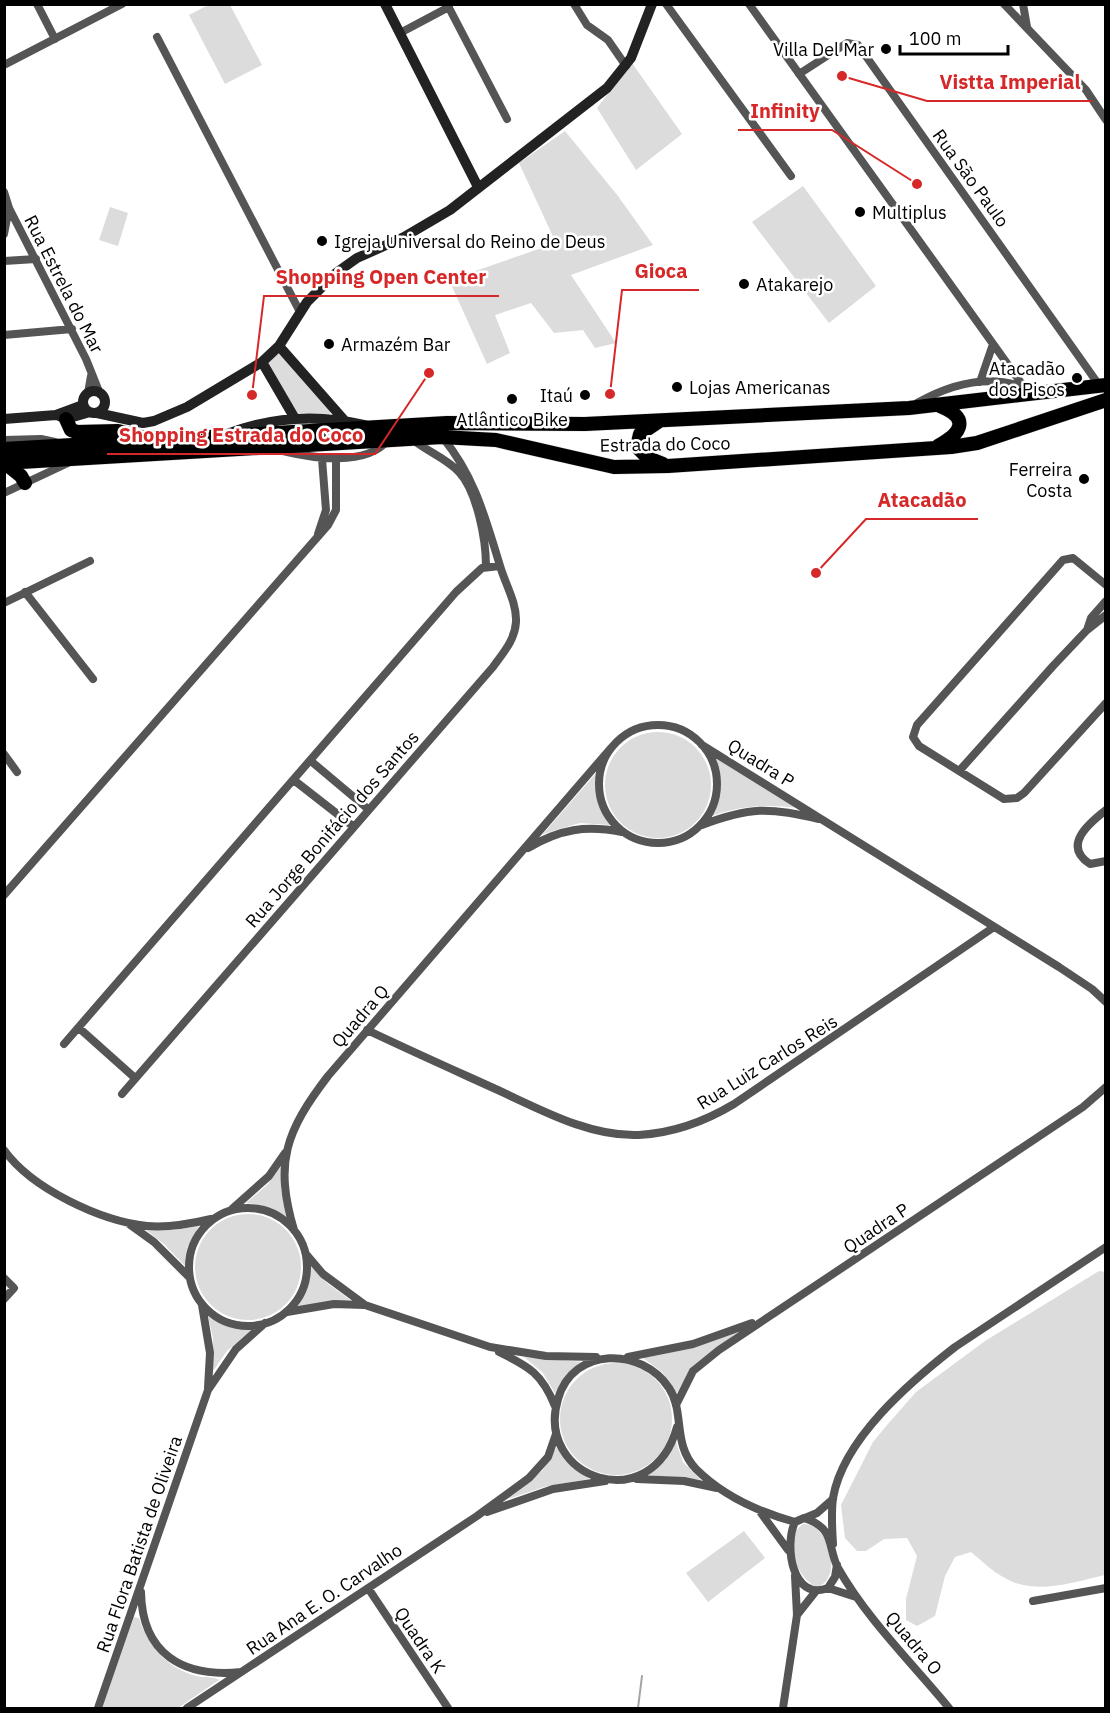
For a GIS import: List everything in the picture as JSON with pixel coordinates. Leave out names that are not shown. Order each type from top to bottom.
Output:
[{"type":"highway","name":"Estrada do Coco","points":[[5,463],[153,441],[221,436],[447,423],[585,424],[909,408],[1102,385]]},
{"type":"highway","name":"Estrada do Coco","points":[[4,449],[74,453],[442,437],[496,440],[614,467],[668,466],[933,449],[977,443],[1106,400]]},
{"type":"highway","points":[[933,449],[952,438],[960,426],[959,418],[954,412],[938,405]]},
{"type":"highway","points":[[61,417],[71,430],[77,432],[118,431],[153,441]]},
{"type":"highway","points":[[660,421],[640,434],[637,447],[648,458],[668,466]]},
{"type":"highway","points":[[5,463],[21,476],[25,483]]},
{"type":"street","points":[[37,4],[56,39]]},
{"type":"street","points":[[385,4],[478,187]]},
{"type":"street","points":[[574,4],[587,25],[608,39],[626,66]]},
{"type":"street","points":[[4,418],[61,417],[90,410],[143,423],[187,407],[262,362],[279,346],[300,312],[336,273],[357,258],[431,223],[578,113],[607,88],[626,66],[652,4]]},
{"type":"street","points":[[666,4],[791,176]]},
{"type":"street","points":[[749,4],[1024,387]]},
{"type":"street","points":[[1004,4],[1086,90],[1106,120]]},
{"type":"street","points":[[1023,4],[1027,29]]},
{"type":"street","points":[[4,65],[122,5]]},
{"type":"street","points":[[400,33],[448,6],[507,119]]},
{"type":"street","points":[[157,37],[300,312]]},
{"type":"street","name":"Rua São Paulo","points":[[799,74],[847,43],[858,45],[1102,385]]},
{"type":"street","name":"Rua Estrela do Mar","points":[[4,192],[9,208],[72,329],[102,398]]},
{"type":"street","points":[[4,234],[9,208]]},
{"type":"street","points":[[4,261],[36,259]]},
{"type":"street","points":[[4,334],[72,329]]},
{"type":"street","points":[[980,382],[993,344]]},
{"type":"street","points":[[279,346],[344,420]]},
{"type":"street","points":[[262,362],[294,417]]},
{"type":"street","name":"Rua Estrela do Mar","points":[[88,393],[91,374]]},
{"type":"street","points":[[909,408],[950,387],[980,382],[1008,381],[1041,393]]},
{"type":"street","points":[[90,410],[88,393],[102,398],[121,417]]},
{"type":"street","points":[[90,410],[102,398]]},
{"type":"street","points":[[221,436],[267,421],[294,417],[344,420],[377,427]]},
{"type":"street","points":[[442,437],[470,482],[481,514],[486,566]]},
{"type":"street","points":[[411,438],[458,470],[470,482]]},
{"type":"street","points":[[4,440],[41,439],[74,453]]},
{"type":"street","points":[[264,446],[322,459],[372,452],[389,439]]},
{"type":"street","points":[[4,493],[74,453]]},
{"type":"street","points":[[4,895],[316,538],[336,510],[336,458]]},
{"type":"street","points":[[322,459],[329,517]]},
{"type":"street","points":[[323,472],[336,470]]},
{"type":"street","name":"Rua Jorge Bonifácio dos Santos","points":[[122,1094],[507,649],[514,634],[516,620],[481,514]]},
{"type":"street","points":[[1106,585],[1073,558],[1063,560],[917,724],[913,731],[914,741],[1004,799],[1017,798],[1106,703]]},
{"type":"street","points":[[4,603],[90,561]]},
{"type":"street","points":[[64,1044],[312,762],[456,592],[486,566],[500,566]]},
{"type":"street","points":[[25,592],[93,679]]},
{"type":"street","points":[[1087,630],[1091,618],[1106,601]]},
{"type":"street","points":[[960,770],[1087,630],[1106,615]]},
{"type":"street","points":[[655,725],[672,727],[688,734],[702,745],[712,759],[717,776],[716,794],[711,811],[701,825],[688,835],[664,842],[640,840],[625,832],[599,828],[574,829],[547,837],[524,850],[611,748],[623,736],[638,728],[655,725]]},
{"type":"street","name":"Quadra P","points":[[702,745],[1092,989],[1106,1002]]},
{"type":"street","points":[[611,748],[601,770],[600,793],[604,808],[625,832]]},
{"type":"street","points":[[4,754],[17,771]]},
{"type":"street","points":[[312,762],[369,809]]},
{"type":"street","points":[[295,781],[354,827]]},
{"type":"street","points":[[701,825],[753,809],[790,812],[826,822]]},
{"type":"street","points":[[1106,810],[1092,821],[1078,838],[1077,845],[1079,854],[1090,864],[1106,861]]},
{"type":"street","name":"Quadra Q","points":[[294,1230],[285,1187],[285,1151],[302,1111],[367,1030],[524,850]]},
{"type":"street","name":"Rua Luiz Carlos Reis","points":[[367,1030],[530,1105],[590,1128],[637,1135],[663,1132],[688,1126],[734,1104],[994,927]]},
{"type":"street","points":[[79,1028],[135,1078]]},
{"type":"street","name":"Quadra P","points":[[676,1405],[693,1371],[764,1318],[831,1277],[1083,1107],[1106,1087]]},
{"type":"street","points":[[4,1150],[46,1187],[77,1205],[125,1222],[166,1226],[186,1225],[214,1218],[231,1210],[269,1176],[285,1151]]},
{"type":"street","points":[[231,1210],[248,1208],[266,1210],[281,1218],[294,1230],[305,1252],[331,1282],[365,1305],[490,1347],[546,1356],[622,1358],[645,1364],[660,1376],[671,1391],[676,1405],[677,1427],[673,1444],[663,1460],[649,1471],[633,1478]]},
{"type":"street","points":[[190,1278],[189,1264],[196,1238],[214,1218]]},
{"type":"street","points":[[125,1222],[160,1247],[190,1278],[202,1303],[212,1313],[230,1323],[251,1326],[265,1323],[285,1313],[334,1304],[365,1305]]},
{"type":"street","points":[[828,1588],[835,1576],[837,1565],[833,1544],[833,1498],[845,1465],[878,1417],[932,1365],[988,1324],[1106,1248]]},
{"type":"street","points":[[285,1313],[297,1300],[304,1286],[307,1269],[305,1252]]},
{"type":"street","points":[[4,1278],[14,1288],[6,1298]]},
{"type":"street","name":"Rua Flora Batista de Oliveira","points":[[202,1303],[210,1353],[208,1390]]},
{"type":"street","points":[[622,1358],[693,1344],[764,1318]]},
{"type":"street","name":"Rua Flora Batista de Oliveira","points":[[98,1708],[208,1390],[236,1349],[265,1323]]},
{"type":"street","points":[[490,1347],[536,1373],[548,1389],[556,1407]]},
{"type":"street","points":[[477,1516],[539,1469],[548,1457],[556,1432],[556,1407],[566,1382],[578,1370],[593,1361],[609,1357]]},
{"type":"street","points":[[677,1427],[691,1462],[720,1488],[760,1513],[795,1522],[817,1512],[833,1498]]},
{"type":"street","points":[[556,1432],[564,1453],[574,1464],[600,1478],[615,1480]]},
{"type":"street","points":[[477,1516],[553,1489],[615,1480],[633,1478],[684,1481],[720,1488]]},
{"type":"street","points":[[760,1513],[789,1551]]},
{"type":"street","name":"Rua Ana E. O. Carvalho","points":[[188,1708],[477,1516]]},
{"type":"street","points":[[804,1518],[819,1525],[833,1544]]},
{"type":"street","points":[[795,1522],[789,1540],[789,1551],[795,1569],[805,1587],[816,1591],[828,1588],[856,1597]]},
{"type":"street","name":"Quadra O","points":[[837,1565],[856,1597],[949,1708]]},
{"type":"street","points":[[783,1708],[797,1615],[795,1569]]},
{"type":"street","points":[[141,1585],[145,1626],[154,1642],[170,1658],[188,1668],[204,1672],[242,1671]]},
{"type":"street","name":"Quadra K","points":[[368,1588],[448,1708]]},
{"type":"street","points":[[1033,1601],[1106,1588]]},
{"type":"street","points":[[797,1615],[816,1591]]},
{"type":"shaded area","points":[[210,4],[230,5],[262,65],[225,84],[189,15]]},
{"type":"shaded area","points":[[632,63],[682,134],[636,170],[597,108]]},
{"type":"shaded area","points":[[565,131],[618,196],[653,245],[571,275],[616,343],[595,348],[583,330],[554,333],[531,303],[495,315],[510,353],[487,364],[449,280],[556,243],[519,163]]},
{"type":"shaded area","points":[[803,186],[876,286],[829,323],[752,222]]},
{"type":"shaded area","points":[[110,207],[128,213],[118,246],[99,240]]},
{"type":"shaded area","points":[[279,350],[332,410],[329,415],[297,413],[266,362]]},
{"type":"shaded area","points":[[658,732],[678,736],[696,747],[707,765],[711,785],[707,805],[696,823],[678,834],[658,838],[638,834],[620,823],[609,805],[605,785],[609,765],[620,747],[638,736]]},
{"type":"shaded area","points":[[713,755],[799,808],[754,806],[710,817],[718,802],[720,786]]},
{"type":"shaded area","points":[[597,772],[597,798],[611,825],[580,823],[543,834]]},
{"type":"shaded area","points":[[282,1165],[281,1187],[286,1217],[265,1206],[246,1203],[267,1185]]},
{"type":"shaded area","points":[[248,1214],[268,1218],[286,1229],[297,1247],[301,1267],[297,1287],[286,1305],[268,1316],[248,1320],[228,1316],[210,1305],[199,1287],[195,1267],[199,1247],[210,1229],[228,1218]]},
{"type":"shaded area","points":[[199,1226],[187,1248],[185,1266],[164,1244],[146,1230],[175,1230]]},
{"type":"shaded area","points":[[310,1265],[327,1283],[350,1300],[297,1307],[307,1287]]},
{"type":"shaded area","points":[[1099,1271],[1106,1272],[1105,1575],[1055,1586],[1029,1586],[1001,1576],[971,1552],[955,1557],[945,1576],[935,1616],[917,1626],[906,1620],[906,1599],[917,1556],[907,1538],[884,1539],[866,1551],[857,1551],[845,1538],[841,1505],[873,1442],[916,1392],[985,1341]]},
{"type":"shaded area","points":[[208,1316],[229,1327],[251,1330],[227,1351],[213,1371],[213,1338]]},
{"type":"shaded area","points":[[739,1331],[694,1365],[676,1394],[662,1372],[643,1358],[688,1349]]},
{"type":"shaded area","points":[[524,1357],[584,1362],[556,1395],[543,1373]]},
{"type":"shaded area","points":[[616,1363],[637,1367],[656,1379],[668,1398],[672,1419],[668,1440],[656,1459],[637,1471],[616,1475],[595,1471],[576,1459],[564,1440],[560,1419],[564,1398],[576,1379],[595,1367]]},
{"type":"shaded area","points":[[676,1442],[683,1462],[701,1480],[648,1475],[665,1461]]},
{"type":"shaded area","points":[[558,1445],[570,1464],[589,1479],[544,1487],[502,1501],[542,1471]]},
{"type":"shaded area","points":[[803,1524],[812,1526],[820,1532],[830,1552],[830,1574],[825,1582],[817,1587],[803,1576],[794,1558],[793,1539],[796,1530]]},
{"type":"shaded area","points":[[744,1531],[765,1558],[708,1602],[686,1573]]},
{"type":"shaded area","points":[[134,1617],[139,1618],[153,1647],[168,1662],[196,1676],[219,1680],[178,1708],[102,1708]]},
{"type":"waterway","points":[[638,1708],[642,1676]]},
{"type":"place","name":"Villa Del Mar","points":[[886,49]]},
{"type":"place","name":"Vistta Imperial","points":[[842,76]]},
{"type":"place","name":"Infinity","points":[[917,184]]},
{"type":"place","name":"Multiplus","points":[[860,212]]},
{"type":"place","name":"Igreja Universal do Reino de Deus","points":[[322,241]]},
{"type":"place","name":"Atakarejo","points":[[744,284]]},
{"type":"place","name":"Armazém Bar","points":[[329,344]]},
{"type":"place","name":"Shopping Estrada do Coco","points":[[429,373]]},
{"type":"place","name":"Atacadão dos Pisos","points":[[1077,378]]},
{"type":"place","name":"Lojas Americanas","points":[[677,387]]},
{"type":"place","name":"Gioca","points":[[610,394]]},
{"type":"place","name":"Shopping Open Center","points":[[252,395]]},
{"type":"place","name":"Itaú","points":[[585,395]]},
{"type":"place","name":"Atlântico Bike","points":[[512,399]]},
{"type":"place","name":"Ferreira Costa","points":[[1084,479]]},
{"type":"place","name":"Atacadão","points":[[816,573]]}]
